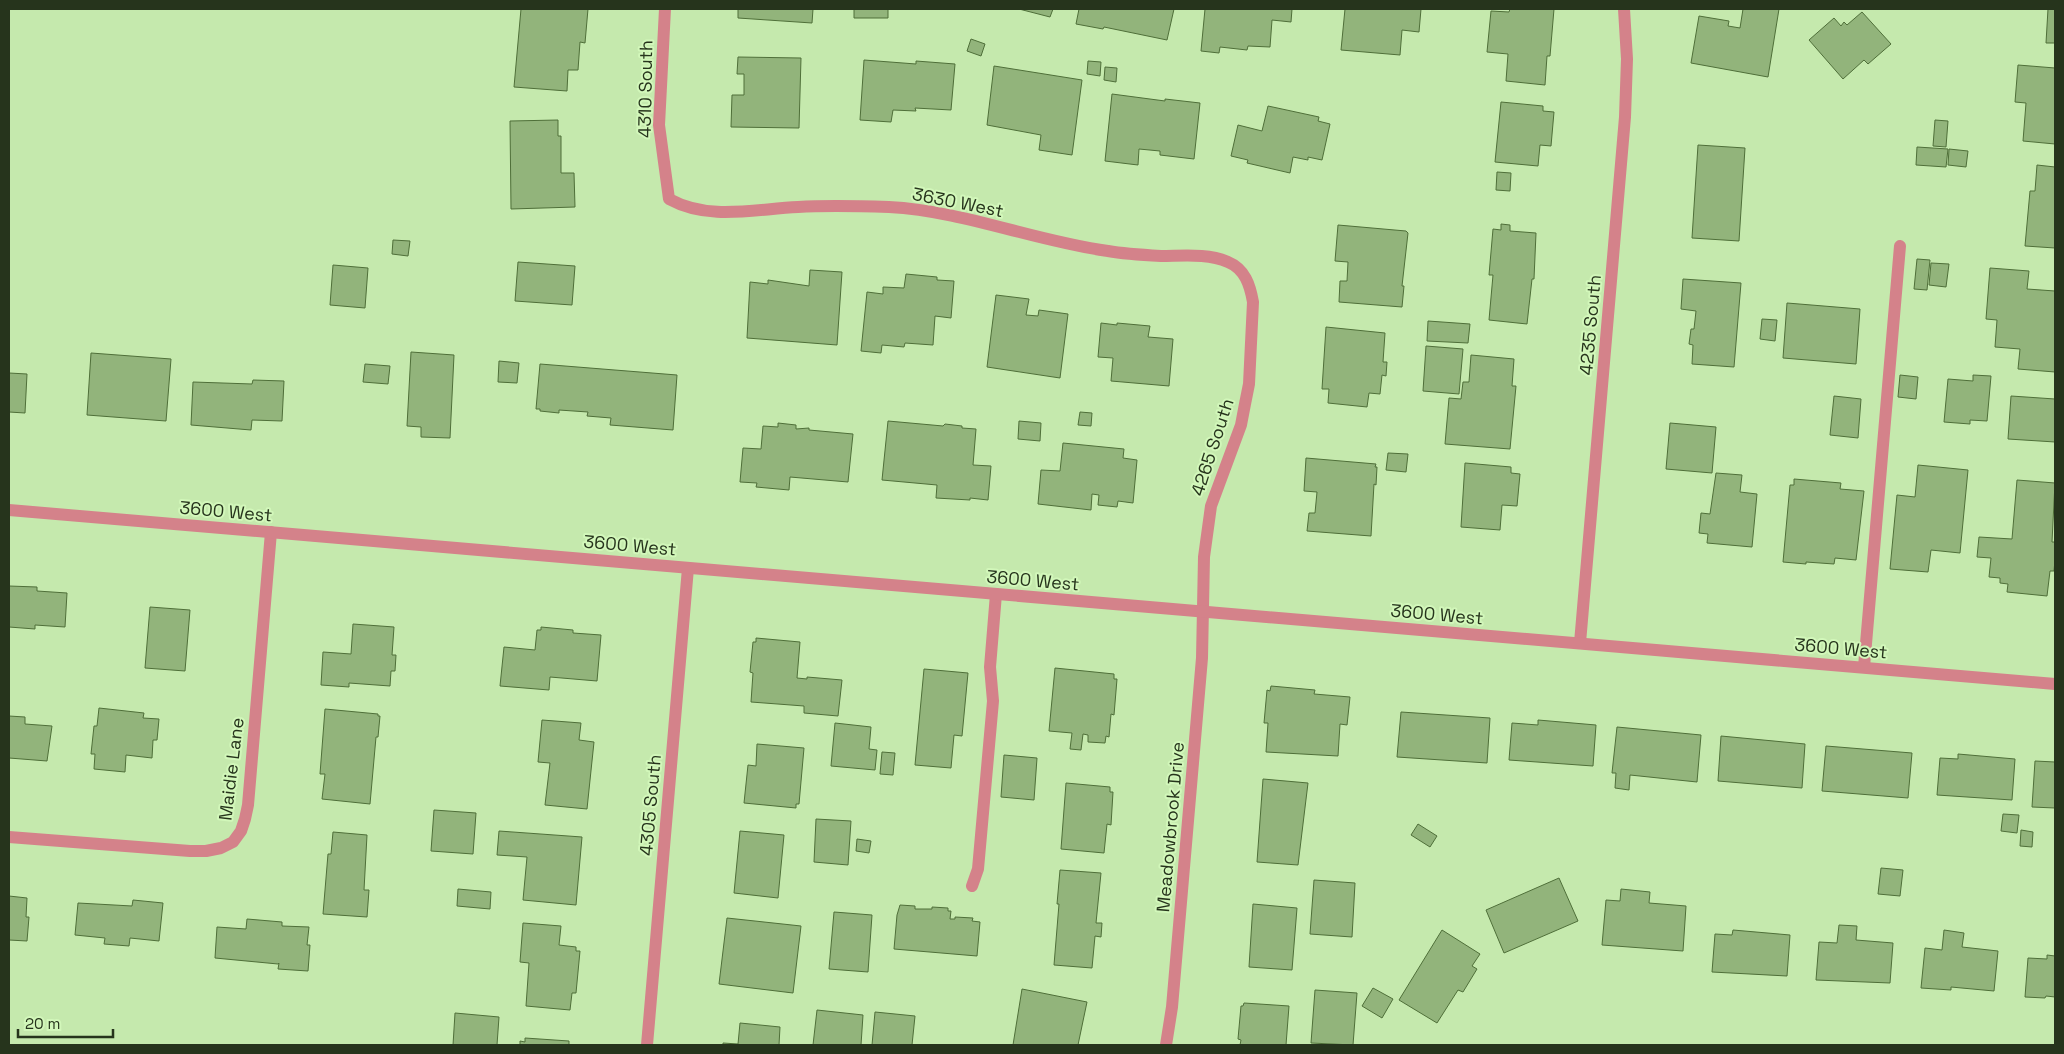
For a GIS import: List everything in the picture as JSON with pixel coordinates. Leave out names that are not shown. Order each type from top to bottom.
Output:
[{"type":"street","name":"4310 South","points":[[665,9],[659,125],[668,199]]},
{"type":"street","name":"4235 South","points":[[1580,643],[1625,118],[1627,59],[1624,9]]},
{"type":"street","name":"3630 West","points":[[668,199],[683,207],[712,212],[831,205],[920,210],[990,224],[1084,247],[1130,254],[1215,258],[1238,268]]},
{"type":"street","points":[[1864,668],[1900,246]]},
{"type":"street","name":"4265 South","points":[[1204,612],[1204,558],[1211,506],[1241,425],[1249,384],[1253,302],[1251,289],[1238,268]]},
{"type":"street","name":"3600 West","points":[[9,510],[2055,684]]},
{"type":"street","name":"Maidie Lane","points":[[9,837],[190,851],[221,848],[233,842],[240,831],[248,804],[271,532]]},
{"type":"street","name":"4305 South","points":[[647,1045],[688,568]]},
{"type":"street","points":[[972,886],[978,869],[992,711],[990,667],[996,594]]},
{"type":"street","name":"Meadowbrook Drive","points":[[1166,1045],[1172,1007],[1200,684],[1204,612]]},
{"type":"building","points":[[521,9],[588,9],[585,43],[580,42],[578,70],[568,70],[567,91],[514,87]]},
{"type":"building","points":[[738,9],[813,9],[812,23],[738,18]]},
{"type":"building","points":[[854,9],[888,9],[888,18],[854,18]]},
{"type":"building","points":[[1019,9],[1053,9],[1050,17]]},
{"type":"building","points":[[1079,9],[1174,9],[1167,40],[1104,27],[1103,29],[1076,24]]},
{"type":"building","points":[[1205,9],[1292,9],[1291,22],[1272,20],[1270,47],[1248,46],[1247,50],[1220,47],[1219,53],[1201,51]]},
{"type":"building","points":[[1345,9],[1421,9],[1419,32],[1402,30],[1400,55],[1341,50]]},
{"type":"building","points":[[1510,9],[1554,9],[1550,56],[1547,56],[1545,85],[1506,81],[1508,54],[1487,52],[1491,11],[1509,12]]},
{"type":"building","points":[[1743,9],[1779,9],[1768,77],[1691,63],[1699,16],[1729,21],[1728,26],[1740,28]]},
{"type":"building","points":[[2048,9],[2055,9],[2055,43],[2046,43]]},
{"type":"building","points":[[1862,12],[1891,44],[1868,64],[1864,60],[1843,79],[1809,40],[1834,18],[1841,26],[1844,22],[1847,25]]},
{"type":"building","points":[[971,39],[985,44],[981,56],[967,51]]},
{"type":"building","points":[[738,57],[801,58],[799,128],[731,127],[732,95],[744,95],[744,74],[737,74]]},
{"type":"building","points":[[864,60],[916,64],[916,61],[955,64],[951,110],[915,108],[916,111],[893,110],[891,122],[860,120]]},
{"type":"building","points":[[1088,61],[1101,62],[1100,76],[1087,74]]},
{"type":"building","points":[[2018,65],[2055,68],[2055,144],[2023,141],[2026,103],[2015,102]]},
{"type":"building","points":[[994,66],[1082,80],[1072,155],[1039,150],[1041,135],[987,125]]},
{"type":"building","points":[[1105,67],[1117,68],[1116,82],[1104,80]]},
{"type":"building","points":[[1112,94],[1165,101],[1165,99],[1200,103],[1194,159],[1160,155],[1160,151],[1139,149],[1138,165],[1105,161]]},
{"type":"building","points":[[1501,102],[1543,106],[1543,111],[1554,112],[1551,146],[1540,145],[1538,166],[1495,162]]},
{"type":"building","points":[[1268,106],[1319,117],[1318,121],[1330,124],[1322,160],[1308,157],[1308,160],[1293,157],[1290,173],[1247,163],[1248,160],[1231,156],[1238,125],[1262,131]]},
{"type":"building","points":[[558,120],[558,136],[561,136],[561,173],[574,173],[575,207],[511,209],[510,121]]},
{"type":"building","points":[[1935,120],[1948,121],[1946,147],[1933,146]]},
{"type":"building","points":[[1698,145],[1745,148],[1739,241],[1692,238]]},
{"type":"building","points":[[1917,147],[1948,149],[1946,167],[1916,165]]},
{"type":"building","points":[[1949,149],[1968,151],[1966,167],[1948,165]]},
{"type":"building","points":[[2037,165],[2055,167],[2055,248],[2025,246],[2030,191],[2035,191]]},
{"type":"building","points":[[1497,172],[1511,173],[1510,191],[1496,190]]},
{"type":"building","points":[[1501,224],[1510,225],[1510,231],[1536,233],[1534,279],[1532,279],[1527,324],[1489,320],[1493,275],[1489,275],[1493,229],[1501,230]]},
{"type":"building","points":[[1338,225],[1406,231],[1408,233],[1402,286],[1404,286],[1402,307],[1339,302],[1340,281],[1347,281],[1348,262],[1335,261]]},
{"type":"building","points":[[393,240],[410,241],[408,256],[392,254]]},
{"type":"building","points":[[1917,259],[1930,260],[1927,290],[1914,289]]},
{"type":"building","points":[[518,262],[575,266],[572,305],[515,301]]},
{"type":"building","points":[[1931,263],[1949,264],[1946,287],[1929,285]]},
{"type":"building","points":[[333,265],[368,268],[365,308],[330,305]]},
{"type":"building","points":[[1990,268],[2029,271],[2027,289],[2055,291],[2055,372],[2018,369],[2020,349],[1995,347],[1997,320],[1986,319]]},
{"type":"building","points":[[810,270],[842,272],[837,345],[747,338],[750,282],[768,284],[768,280],[809,286]]},
{"type":"building","points":[[906,274],[937,277],[937,280],[954,281],[951,318],[935,316],[933,345],[905,343],[904,347],[882,345],[881,353],[861,351],[867,292],[883,294],[883,287],[904,288]]},
{"type":"building","points":[[1683,279],[1741,283],[1734,367],[1692,364],[1693,345],[1689,344],[1691,329],[1694,329],[1696,311],[1681,309]]},
{"type":"building","points":[[996,295],[1029,299],[1026,315],[1038,316],[1039,310],[1068,314],[1060,378],[987,367]]},
{"type":"building","points":[[1787,303],[1860,309],[1856,364],[1783,358]]},
{"type":"building","points":[[1762,319],[1777,320],[1775,341],[1760,339]]},
{"type":"building","points":[[1428,321],[1470,324],[1468,343],[1427,341]]},
{"type":"building","points":[[1101,323],[1150,326],[1148,337],[1173,339],[1169,386],[1111,381],[1113,358],[1098,357]]},
{"type":"building","points":[[1326,327],[1385,333],[1383,362],[1387,362],[1386,376],[1382,375],[1380,394],[1369,393],[1367,407],[1328,403],[1329,389],[1322,389]]},
{"type":"building","points":[[1426,346],[1463,349],[1459,394],[1423,391]]},
{"type":"building","points":[[411,352],[454,355],[450,438],[421,437],[421,427],[407,426]]},
{"type":"building","points":[[91,353],[171,359],[166,421],[87,415]]},
{"type":"building","points":[[1471,355],[1514,359],[1512,386],[1516,386],[1510,449],[1445,444],[1449,398],[1461,399],[1463,382],[1469,382]]},
{"type":"building","points":[[499,361],[519,363],[517,383],[498,382]]},
{"type":"building","points":[[365,364],[390,366],[388,384],[363,382]]},
{"type":"building","points":[[540,364],[677,375],[673,430],[610,425],[611,418],[587,416],[588,412],[559,410],[559,413],[540,411],[540,409],[536,409]]},
{"type":"building","points":[[9,373],[27,374],[25,413],[9,412]]},
{"type":"building","points":[[1900,375],[1918,377],[1916,399],[1898,397]]},
{"type":"building","points":[[1973,375],[1991,376],[1987,421],[1970,420],[1970,424],[1944,422],[1948,379],[1973,381]]},
{"type":"building","points":[[253,380],[284,381],[282,421],[252,420],[251,430],[191,425],[193,382],[252,384]]},
{"type":"building","points":[[1834,396],[1861,399],[1858,438],[1830,435]]},
{"type":"building","points":[[2011,396],[2055,399],[2055,442],[2008,439]]},
{"type":"building","points":[[1080,412],[1092,413],[1091,426],[1078,425]]},
{"type":"building","points":[[888,421],[943,426],[945,424],[976,429],[973,465],[991,466],[988,500],[936,498],[937,485],[882,480]]},
{"type":"building","points":[[1019,421],[1041,423],[1040,441],[1018,439]]},
{"type":"building","points":[[778,423],[796,425],[796,429],[809,428],[809,430],[853,434],[848,482],[790,477],[789,490],[756,487],[757,483],[740,482],[743,448],[761,449],[763,426],[778,427]]},
{"type":"building","points":[[1670,423],[1716,427],[1712,473],[1666,469]]},
{"type":"building","points":[[1063,443],[1124,449],[1123,458],[1137,460],[1133,503],[1118,501],[1117,507],[1098,505],[1099,495],[1092,494],[1091,510],[1038,504],[1041,470],[1060,471]]},
{"type":"building","points":[[1388,453],[1408,454],[1406,472],[1386,470]]},
{"type":"building","points":[[1306,458],[1376,464],[1371,536],[1307,531],[1309,513],[1315,513],[1317,492],[1304,491]]},
{"type":"building","points":[[1465,463],[1511,467],[1511,473],[1520,474],[1517,506],[1502,505],[1500,530],[1461,527]]},
{"type":"building","points":[[1918,465],[1968,470],[1960,553],[1931,550],[1928,572],[1890,569],[1897,495],[1915,497]]},
{"type":"building","points":[[1716,473],[1742,475],[1740,492],[1757,494],[1752,547],[1707,543],[1708,534],[1699,533],[1701,513],[1710,514]]},
{"type":"building","points":[[1794,479],[1841,483],[1840,489],[1864,491],[1856,560],[1835,558],[1834,564],[1783,562],[1790,485],[1794,485]]},
{"type":"building","points":[[2017,480],[2055,483],[2052,542],[2055,542],[2055,560],[2054,571],[2050,571],[2047,596],[2007,592],[2008,584],[2000,583],[2000,578],[1989,577],[1991,558],[1977,557],[1979,537],[2012,539]]},
{"type":"building","points":[[9,586],[37,587],[37,591],[67,593],[65,627],[35,625],[35,629],[9,627]]},
{"type":"building","points":[[150,607],[190,610],[185,671],[145,668]]},
{"type":"building","points":[[353,624],[394,627],[392,655],[396,655],[395,671],[391,671],[390,686],[349,683],[349,687],[321,685],[323,652],[351,654]]},
{"type":"building","points":[[541,627],[573,630],[573,633],[601,635],[597,681],[550,677],[549,690],[500,686],[504,647],[535,650],[537,630],[541,630]]},
{"type":"building","points":[[756,638],[800,642],[797,678],[842,680],[838,716],[804,713],[804,706],[751,702],[753,673],[750,672],[753,642],[756,642]]},
{"type":"building","points":[[1055,668],[1114,674],[1114,679],[1117,679],[1114,715],[1111,714],[1109,737],[1106,736],[1105,743],[1088,742],[1088,735],[1083,734],[1081,750],[1070,749],[1072,733],[1049,731]]},
{"type":"building","points":[[924,669],[968,673],[962,736],[954,735],[951,768],[915,765]]},
{"type":"building","points":[[1271,686],[1315,690],[1314,694],[1350,697],[1347,725],[1340,724],[1338,756],[1266,752],[1268,723],[1264,723],[1267,690],[1270,691]]},
{"type":"building","points":[[99,708],[144,713],[143,718],[159,719],[157,740],[153,740],[152,758],[126,755],[125,772],[94,769],[95,754],[91,754],[94,726],[97,726]]},
{"type":"building","points":[[325,709],[378,714],[380,716],[378,737],[376,737],[370,804],[322,799],[325,774],[320,774]]},
{"type":"building","points":[[1401,712],[1490,718],[1487,763],[1397,757]]},
{"type":"building","points":[[9,716],[25,717],[25,724],[52,726],[47,761],[9,758]]},
{"type":"building","points":[[542,720],[581,723],[579,740],[594,742],[587,809],[545,805],[550,763],[538,762]]},
{"type":"building","points":[[1538,720],[1596,725],[1593,766],[1509,760],[1512,723],[1538,725]]},
{"type":"building","points":[[835,723],[871,727],[869,749],[877,750],[875,770],[831,766]]},
{"type":"building","points":[[1617,727],[1701,735],[1697,782],[1630,775],[1629,790],[1615,788],[1616,773],[1612,773]]},
{"type":"building","points":[[1721,736],[1805,744],[1802,788],[1718,781]]},
{"type":"building","points":[[757,744],[804,748],[799,804],[796,804],[796,808],[744,803],[748,765],[756,766]]},
{"type":"building","points":[[1826,746],[1912,753],[1908,798],[1822,791]]},
{"type":"building","points":[[882,752],[895,753],[893,775],[880,774]]},
{"type":"building","points":[[1958,754],[2015,759],[2012,800],[1937,795],[1940,758],[1958,759]]},
{"type":"building","points":[[1004,755],[1037,758],[1034,800],[1001,797]]},
{"type":"building","points":[[2035,761],[2055,762],[2055,808],[2032,807]]},
{"type":"building","points":[[1263,779],[1308,783],[1298,865],[1257,862]]},
{"type":"building","points":[[1066,783],[1110,787],[1110,792],[1113,792],[1111,825],[1107,824],[1104,853],[1061,849]]},
{"type":"building","points":[[434,810],[476,813],[473,854],[431,851]]},
{"type":"building","points":[[2003,814],[2019,815],[2017,833],[2001,831]]},
{"type":"building","points":[[816,819],[851,821],[848,865],[814,862]]},
{"type":"building","points":[[1418,824],[1437,836],[1430,847],[1411,835]]},
{"type":"building","points":[[2021,830],[2033,832],[2032,847],[2020,846]]},
{"type":"building","points":[[499,831],[582,837],[576,905],[523,900],[527,857],[497,855]]},
{"type":"building","points":[[740,831],[784,835],[778,898],[734,893]]},
{"type":"building","points":[[333,832],[367,835],[364,890],[369,890],[367,917],[323,914],[328,854],[331,854]]},
{"type":"building","points":[[857,839],[871,841],[869,853],[856,851]]},
{"type":"building","points":[[1881,868],[1903,870],[1900,896],[1878,894]]},
{"type":"building","points":[[1060,870],[1101,873],[1096,923],[1102,923],[1101,937],[1095,936],[1092,968],[1054,965]]},
{"type":"building","points":[[1559,878],[1578,921],[1504,953],[1486,910]]},
{"type":"building","points":[[1314,880],[1355,883],[1352,937],[1310,934]]},
{"type":"building","points":[[458,889],[491,892],[490,909],[457,906]]},
{"type":"building","points":[[1621,889],[1650,892],[1649,903],[1686,906],[1683,951],[1602,945],[1606,900],[1620,901]]},
{"type":"building","points":[[9,896],[27,898],[26,917],[29,917],[27,941],[9,940]]},
{"type":"building","points":[[133,900],[163,903],[159,941],[130,938],[129,946],[104,944],[105,938],[75,935],[78,903],[132,906]]},
{"type":"building","points":[[1253,904],[1297,908],[1292,970],[1249,967]]},
{"type":"building","points":[[900,905],[915,906],[915,909],[948,908],[948,911],[951,911],[950,919],[955,919],[955,917],[973,918],[972,921],[980,922],[977,956],[894,949],[897,915]]},
{"type":"building","points":[[834,912],[872,915],[868,972],[829,969]]},
{"type":"building","points":[[727,918],[801,926],[793,993],[719,984]]},
{"type":"building","points":[[247,919],[282,922],[282,926],[309,927],[307,945],[310,945],[308,971],[278,969],[279,963],[215,958],[217,927],[246,929]]},
{"type":"building","points":[[523,923],[561,926],[559,945],[576,947],[576,951],[580,951],[576,993],[572,993],[570,1010],[526,1006],[529,963],[520,962]]},
{"type":"building","points":[[1839,925],[1857,926],[1856,940],[1893,943],[1890,983],[1816,980],[1819,942],[1837,943]]},
{"type":"building","points":[[1442,930],[1480,954],[1472,966],[1477,969],[1463,992],[1458,990],[1437,1023],[1399,1000]]},
{"type":"building","points":[[1733,930],[1790,935],[1787,976],[1712,972],[1715,934],[1732,935]]},
{"type":"building","points":[[1944,930],[1964,933],[1962,947],[1998,951],[1994,991],[1951,987],[1951,990],[1921,988],[1925,948],[1942,950]]},
{"type":"building","points":[[2047,955],[2055,956],[2055,997],[2025,997],[2028,958],[2047,959]]},
{"type":"building","points":[[1373,988],[1393,999],[1382,1018],[1362,1006]]},
{"type":"building","points":[[1022,989],[1087,1002],[1078,1045],[1013,1045]]},
{"type":"building","points":[[1315,990],[1357,993],[1353,1045],[1311,1043]]},
{"type":"building","points":[[1244,1003],[1289,1006],[1286,1045],[1240,1045],[1241,1040],[1238,1039],[1241,1006]]},
{"type":"building","points":[[817,1010],[863,1015],[861,1045],[813,1045]]},
{"type":"building","points":[[875,1012],[915,1016],[912,1045],[872,1045]]},
{"type":"building","points":[[455,1013],[499,1017],[497,1045],[453,1045]]},
{"type":"building","points":[[740,1023],[780,1027],[779,1045],[723,1045],[723,1043],[738,1044]]},
{"type":"building","points":[[525,1038],[569,1041],[569,1045],[520,1045],[520,1041],[525,1042]]}]
